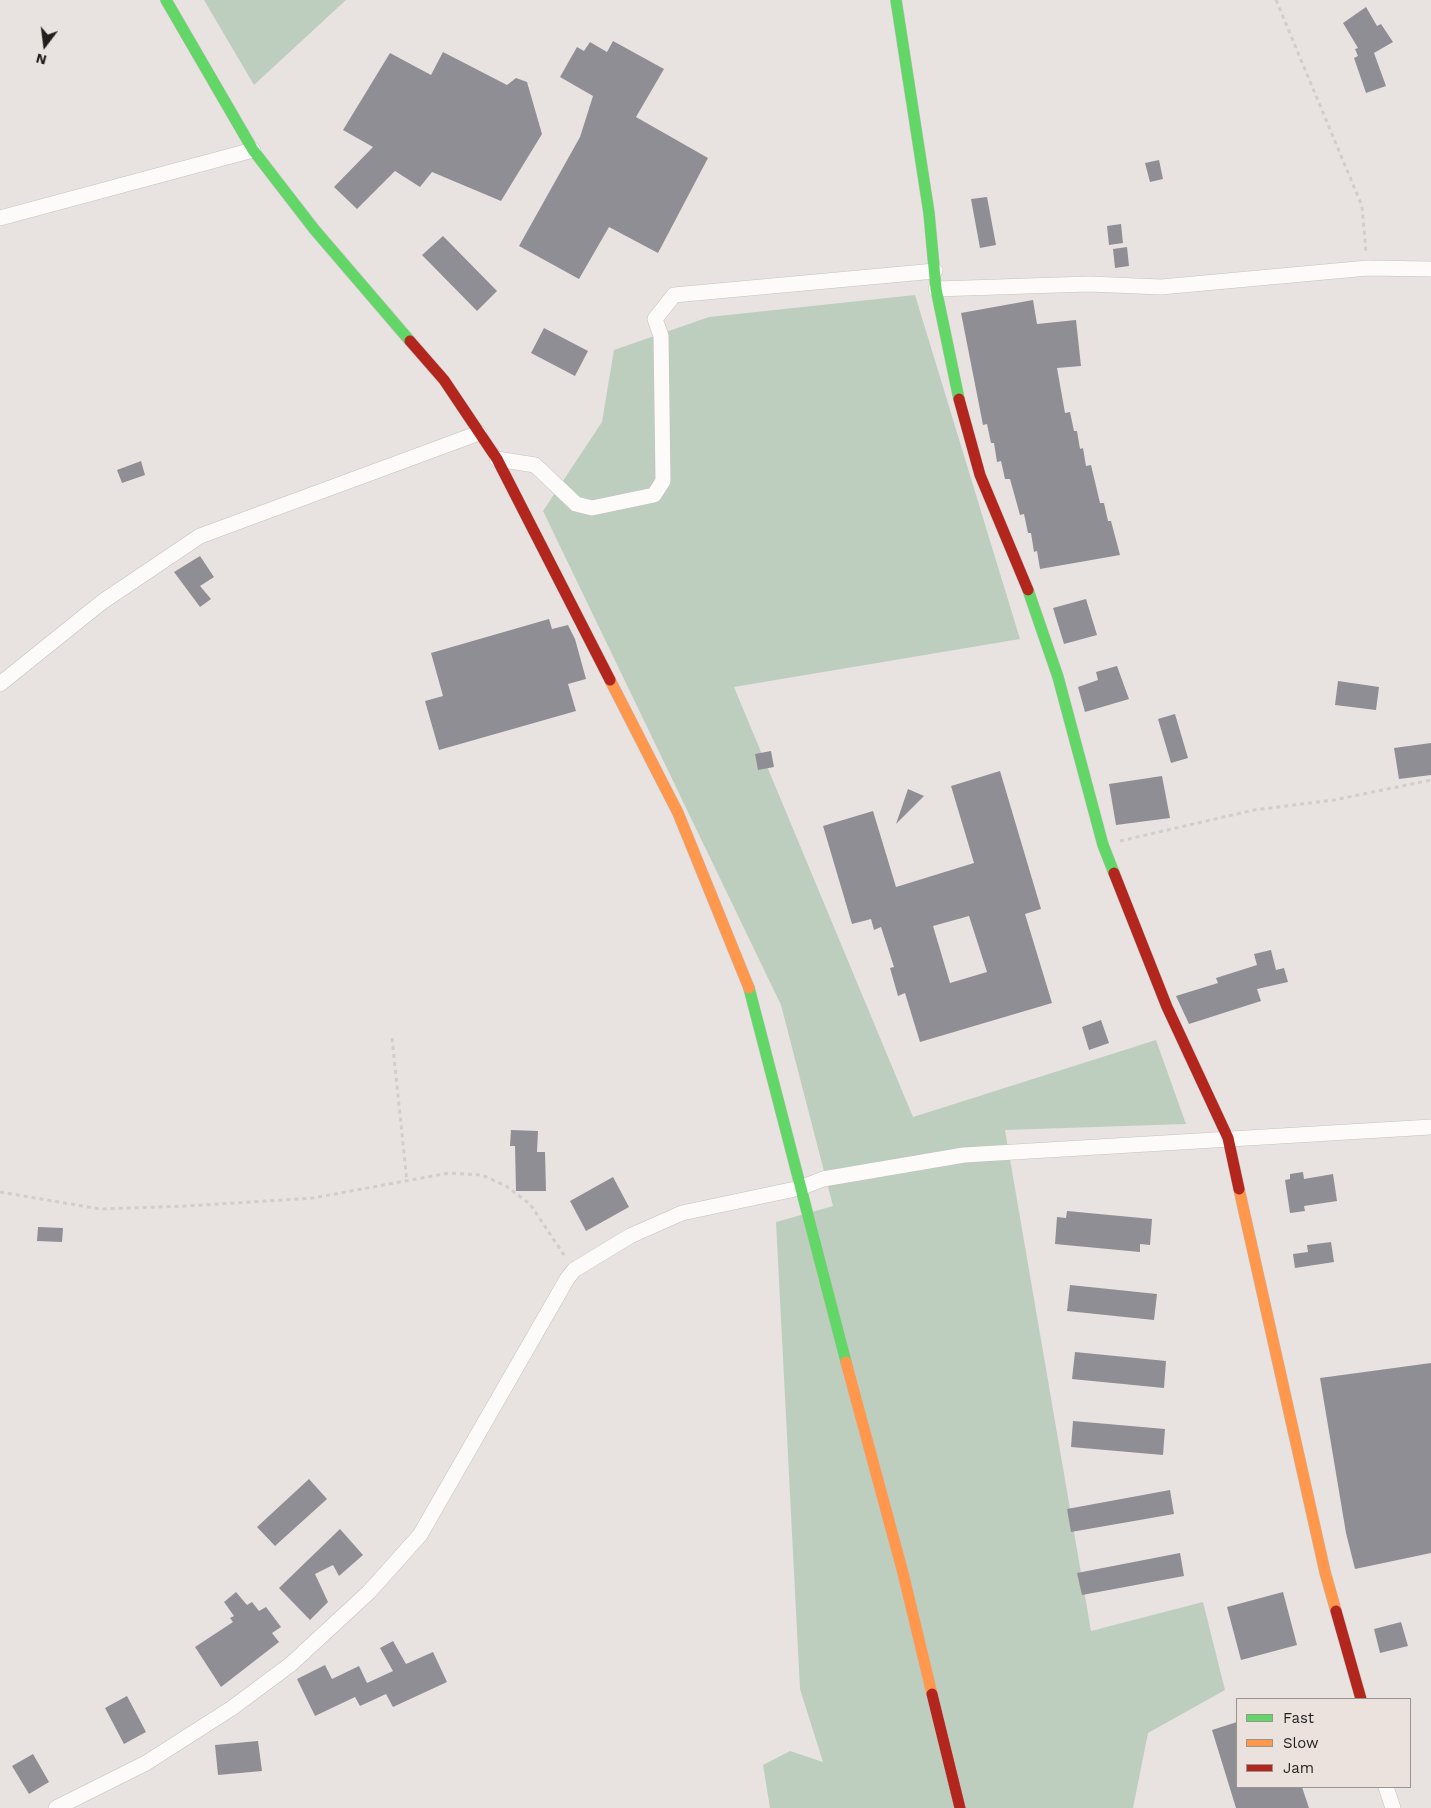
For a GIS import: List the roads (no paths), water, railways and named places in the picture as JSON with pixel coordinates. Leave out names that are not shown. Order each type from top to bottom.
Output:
[{"type":"street","points":[[166,0],[253,150],[314,229],[444,380],[497,459],[682,822],[748,983],[800,1188],[903,1573],[960,1808]]},
{"type":"street","points":[[896,0],[906,56],[936,289],[960,405],[980,475],[1033,602],[1058,677],[1103,845],[1167,1007],[1228,1138],[1325,1572],[1361,1698]]},
{"type":"street","points":[[0,218],[253,150]]},
{"type":"street","points":[[936,289],[1089,284],[1161,287],[1368,268],[1431,269]]},
{"type":"street","points":[[497,459],[536,465],[576,504],[592,508],[654,495],[662,481],[660,336],[655,320],[674,295],[935,271]]},
{"type":"street","points":[[0,684],[102,602],[200,536],[480,433]]},
{"type":"street","points":[[56,1808],[146,1763],[232,1708],[291,1664],[369,1592],[420,1535],[508,1379],[574,1270],[630,1236],[682,1213],[800,1188],[823,1179],[964,1155],[1431,1127]]},
{"type":"street","points":[[1386,1788],[1393,1808]]}]
